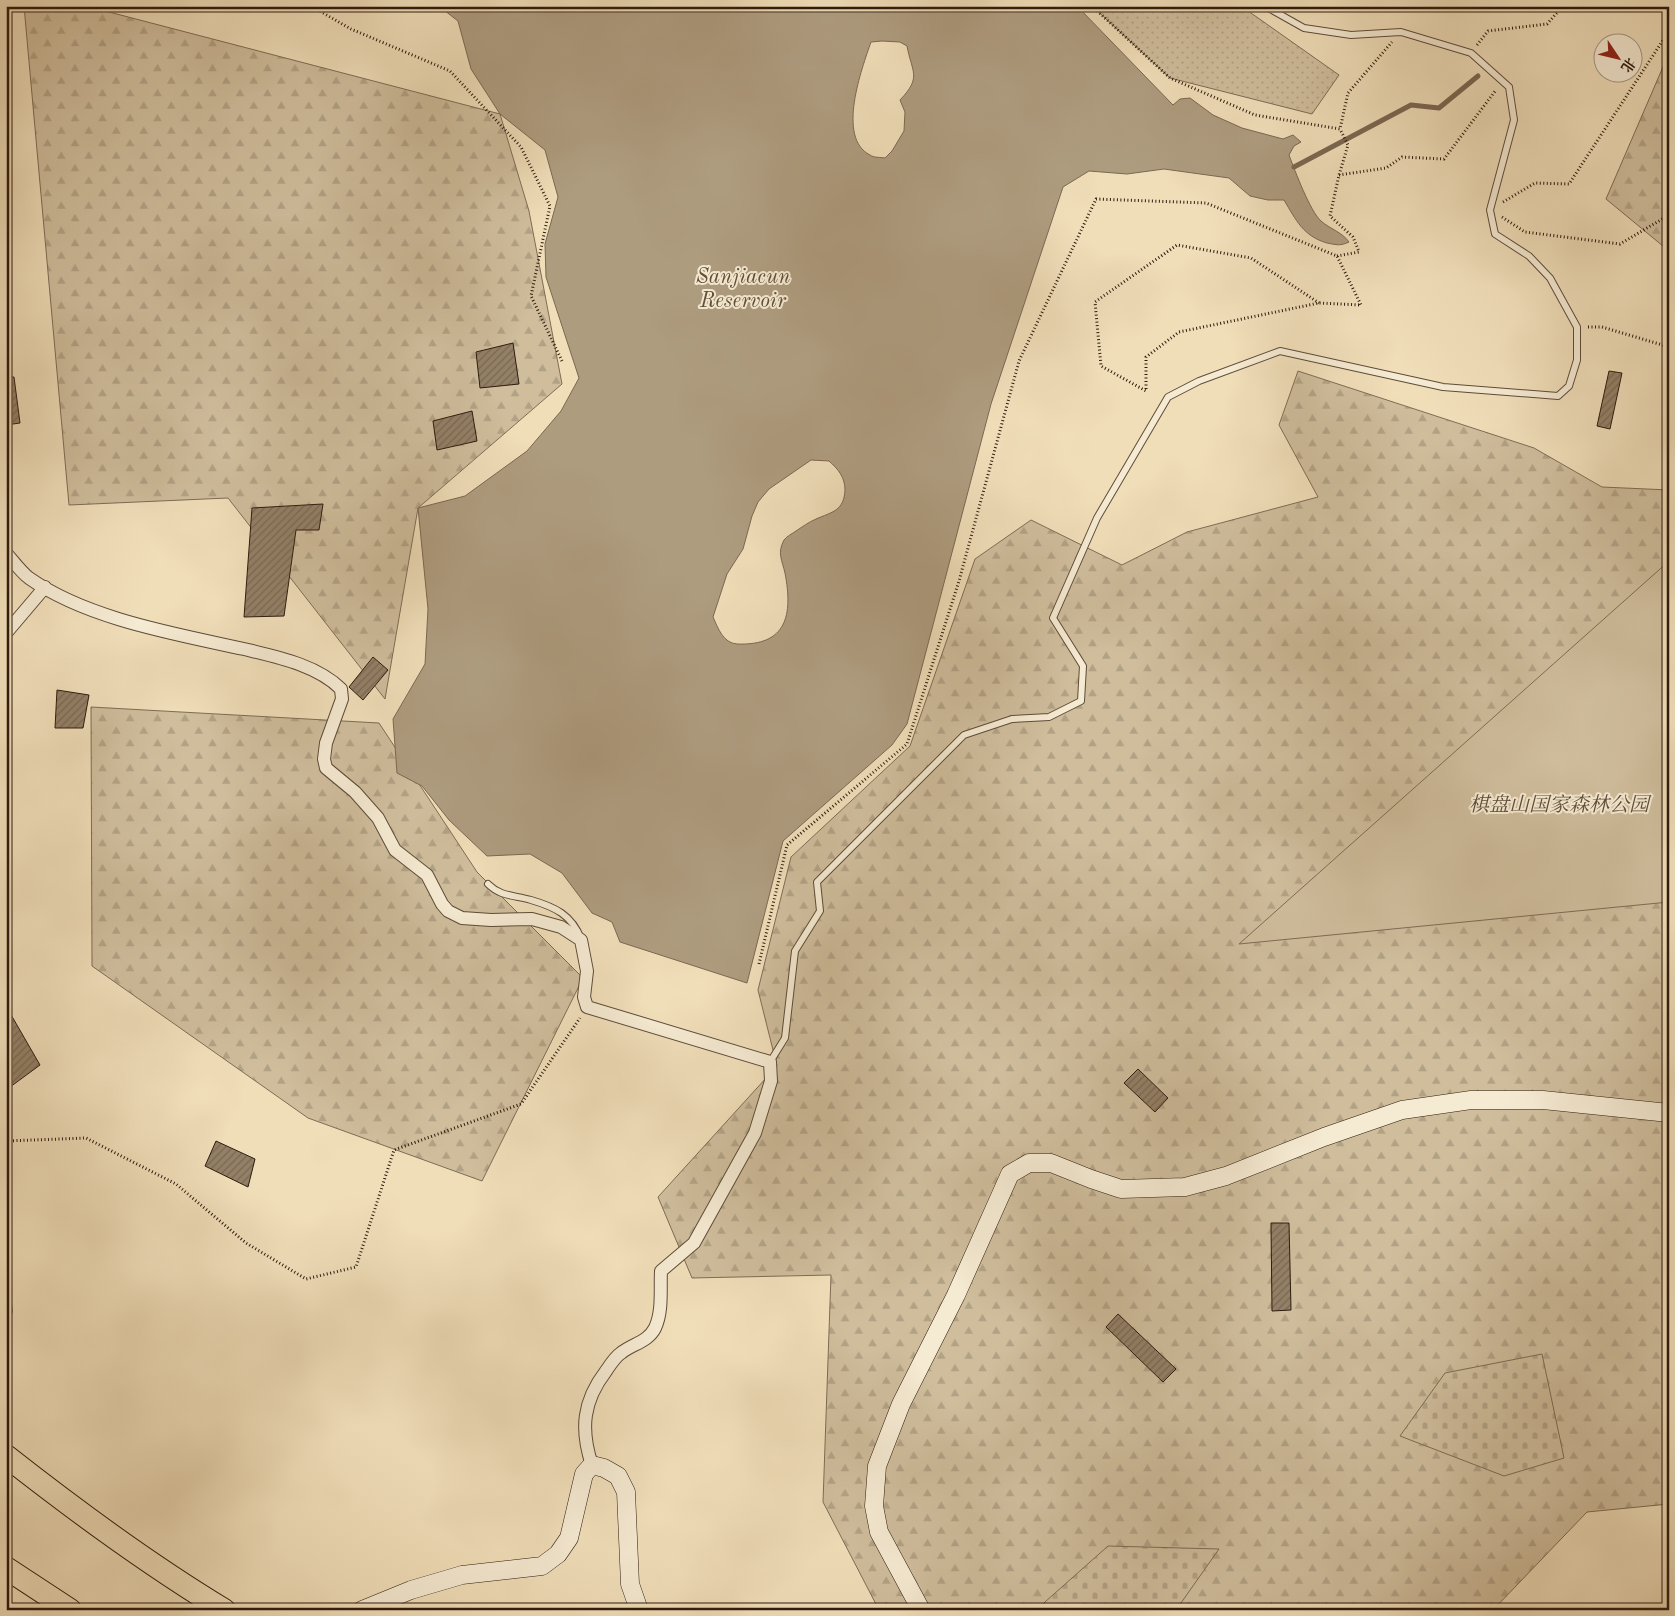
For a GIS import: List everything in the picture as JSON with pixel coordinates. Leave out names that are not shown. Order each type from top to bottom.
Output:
[{"type":"highway","points":[[6,1456],[113,1536],[224,1610]]},
{"type":"highway","points":[[6,1568],[70,1610]]},
{"type":"street","points":[[6,553],[28,578],[76,604],[145,626],[259,653],[305,667],[332,680],[341,689],[342,699],[326,743],[324,759],[326,768],[355,792],[378,818],[395,850],[427,875],[442,904],[448,911],[462,918],[491,920],[532,919],[562,927],[581,940],[587,971],[584,997],[587,1007],[770,1062],[771,1081],[755,1133],[694,1243],[661,1271],[659,1311],[654,1329],[644,1341],[620,1353],[597,1383],[584,1417],[586,1447],[592,1465]]},
{"type":"street","points":[[6,633],[45,587]]},
{"type":"street","points":[[921,1610],[879,1532],[874,1506],[877,1466],[902,1404],[956,1295],[1010,1174],[1029,1162],[1051,1163],[1091,1180],[1121,1189],[1185,1187],[1226,1176],[1324,1137],[1402,1110],[1471,1100],[1543,1100],[1669,1113]]},
{"type":"street","points":[[362,1610],[411,1590],[462,1575],[542,1566],[558,1554],[569,1538],[584,1474],[592,1465]]},
{"type":"street","points":[[592,1465],[604,1468],[618,1476],[626,1492],[630,1584],[639,1610]]},
{"type":"lane","points":[[770,1062],[785,1038],[795,951],[820,911],[817,882],[964,734],[1012,719],[1048,717],[1081,701],[1083,666],[1053,618],[1097,518],[1168,397],[1199,381],[1280,351],[1444,387],[1558,396],[1569,386],[1577,360],[1577,327],[1550,278],[1529,256],[1495,234],[1490,210],[1514,120],[1509,88],[1471,53],[1401,32],[1351,35],[1304,28],[1266,6]]},
{"type":"lane","points":[[488,884],[495,891],[505,896],[530,900],[565,913],[577,928],[581,940]]},
{"type":"lane","points":[[6,1292],[9,1311],[6,1319]]},
{"type":"path","points":[[310,6],[351,29],[450,71],[521,147],[550,206],[531,296],[562,361]]},
{"type":"path","points":[[1092,6],[1170,78],[1255,115],[1340,129]]},
{"type":"path","points":[[1471,53],[1488,31],[1547,24],[1563,6]]},
{"type":"path","points":[[1669,31],[1569,184],[1535,183],[1490,210],[1525,232],[1620,244],[1669,215]]},
{"type":"path","points":[[759,964],[787,845],[907,744],[959,581],[1019,361],[1096,199],[1206,203],[1337,256],[1358,252],[1353,237],[1330,216],[1348,145],[1340,129],[1348,93],[1401,32]]},
{"type":"path","points":[[1339,175],[1386,168],[1402,157],[1444,160],[1502,81]]},
{"type":"path","points":[[1319,303],[1251,258],[1177,245],[1095,302],[1101,366],[1146,391],[1146,357],[1178,332],[1319,303],[1361,305],[1337,256]]},
{"type":"path","points":[[1577,327],[1602,327],[1669,347]]},
{"type":"path","points":[[6,1141],[86,1138],[176,1184],[246,1243],[306,1279],[356,1267],[394,1150],[521,1104],[587,1007]]},
{"type":"green space","points":[[24,6],[86,6],[500,114],[529,211],[562,384],[418,508],[385,699],[228,498],[69,505]]},
{"type":"green space","points":[[1092,6],[1241,6],[1339,75],[1312,114],[1170,78]]},
{"type":"green space","points":[[1669,53],[1669,251],[1606,199]]},
{"type":"green space","points":[[1298,371],[1534,448],[1602,487],[1669,490],[1669,1504],[1587,1512],[1493,1610],[879,1610],[823,1502],[831,1275],[692,1278],[658,1197],[777,1066],[758,990],[791,857],[910,746],[975,559],[1031,520],[1122,565],[1187,532],[1318,497],[1279,425]]},
{"type":"green space","name":"棋盘山国家森林公园","points":[[1669,561],[1669,902],[1239,944]]},
{"type":"green space","points":[[91,707],[379,723],[477,872],[583,978],[482,1181],[308,1118],[92,966]]},
{"type":"green space","points":[[1542,1354],[1564,1458],[1504,1476],[1400,1436],[1445,1373]]},
{"type":"green space","points":[[1108,1546],[1219,1549],[1176,1610],[1036,1610]]},
{"type":"water","name":"Sanjiacun Reservoir","points":[[355,6],[1077,6],[1173,105],[1180,99],[1190,98],[1213,115],[1242,128],[1283,139],[1293,135],[1301,142],[1294,146],[1289,155],[1312,209],[1321,221],[1349,242],[1336,245],[1319,240],[1306,232],[1284,200],[1268,200],[1250,196],[1229,178],[1164,169],[1127,174],[1089,171],[1063,187],[991,404],[907,724],[892,745],[783,841],[747,983],[620,942],[612,922],[592,913],[562,873],[530,854],[487,856],[449,820],[422,786],[397,773],[393,719],[425,664],[428,609],[418,508],[465,496],[527,451],[561,411],[579,378],[546,277],[545,244],[558,197],[545,150],[500,114],[471,69],[458,21],[440,7],[415,11]],"holes":[[[871,42],[900,42],[907,46],[914,74],[911,86],[900,100],[905,112],[904,131],[892,151],[885,158],[872,156],[860,146],[855,134],[853,119],[854,102],[862,68]],[[811,460],[829,461],[838,470],[845,485],[844,497],[840,507],[808,523],[784,540],[780,553],[785,573],[788,602],[787,614],[783,625],[767,640],[754,643],[732,643],[722,634],[713,617],[727,574],[743,549],[758,502],[769,489]]]},
{"type":"building","points":[[513,343],[519,384],[480,388],[476,352]]},
{"type":"building","points":[[1609,371],[1622,373],[1610,429],[1597,426]]},
{"type":"building","points":[[6,377],[14,377],[20,423],[6,425]]},
{"type":"building","points":[[472,411],[477,441],[437,450],[433,421]]},
{"type":"building","points":[[323,504],[319,530],[296,530],[284,616],[244,617],[252,508]]},
{"type":"building","points":[[373,657],[388,670],[363,700],[349,687]]},
{"type":"building","points":[[57,690],[89,695],[83,728],[55,728]]},
{"type":"building","points":[[6,1006],[40,1065],[6,1090]]},
{"type":"building","points":[[1138,1069],[1168,1098],[1155,1112],[1124,1083]]},
{"type":"building","points":[[216,1141],[255,1159],[248,1187],[205,1166]]},
{"type":"building","points":[[1271,1223],[1289,1223],[1291,1310],[1272,1311]]},
{"type":"building","points":[[1118,1314],[1176,1369],[1163,1382],[1106,1327]]},
{"type":"waterway","points":[[1294,167],[1411,105],[1439,108],[1478,76]]}]
